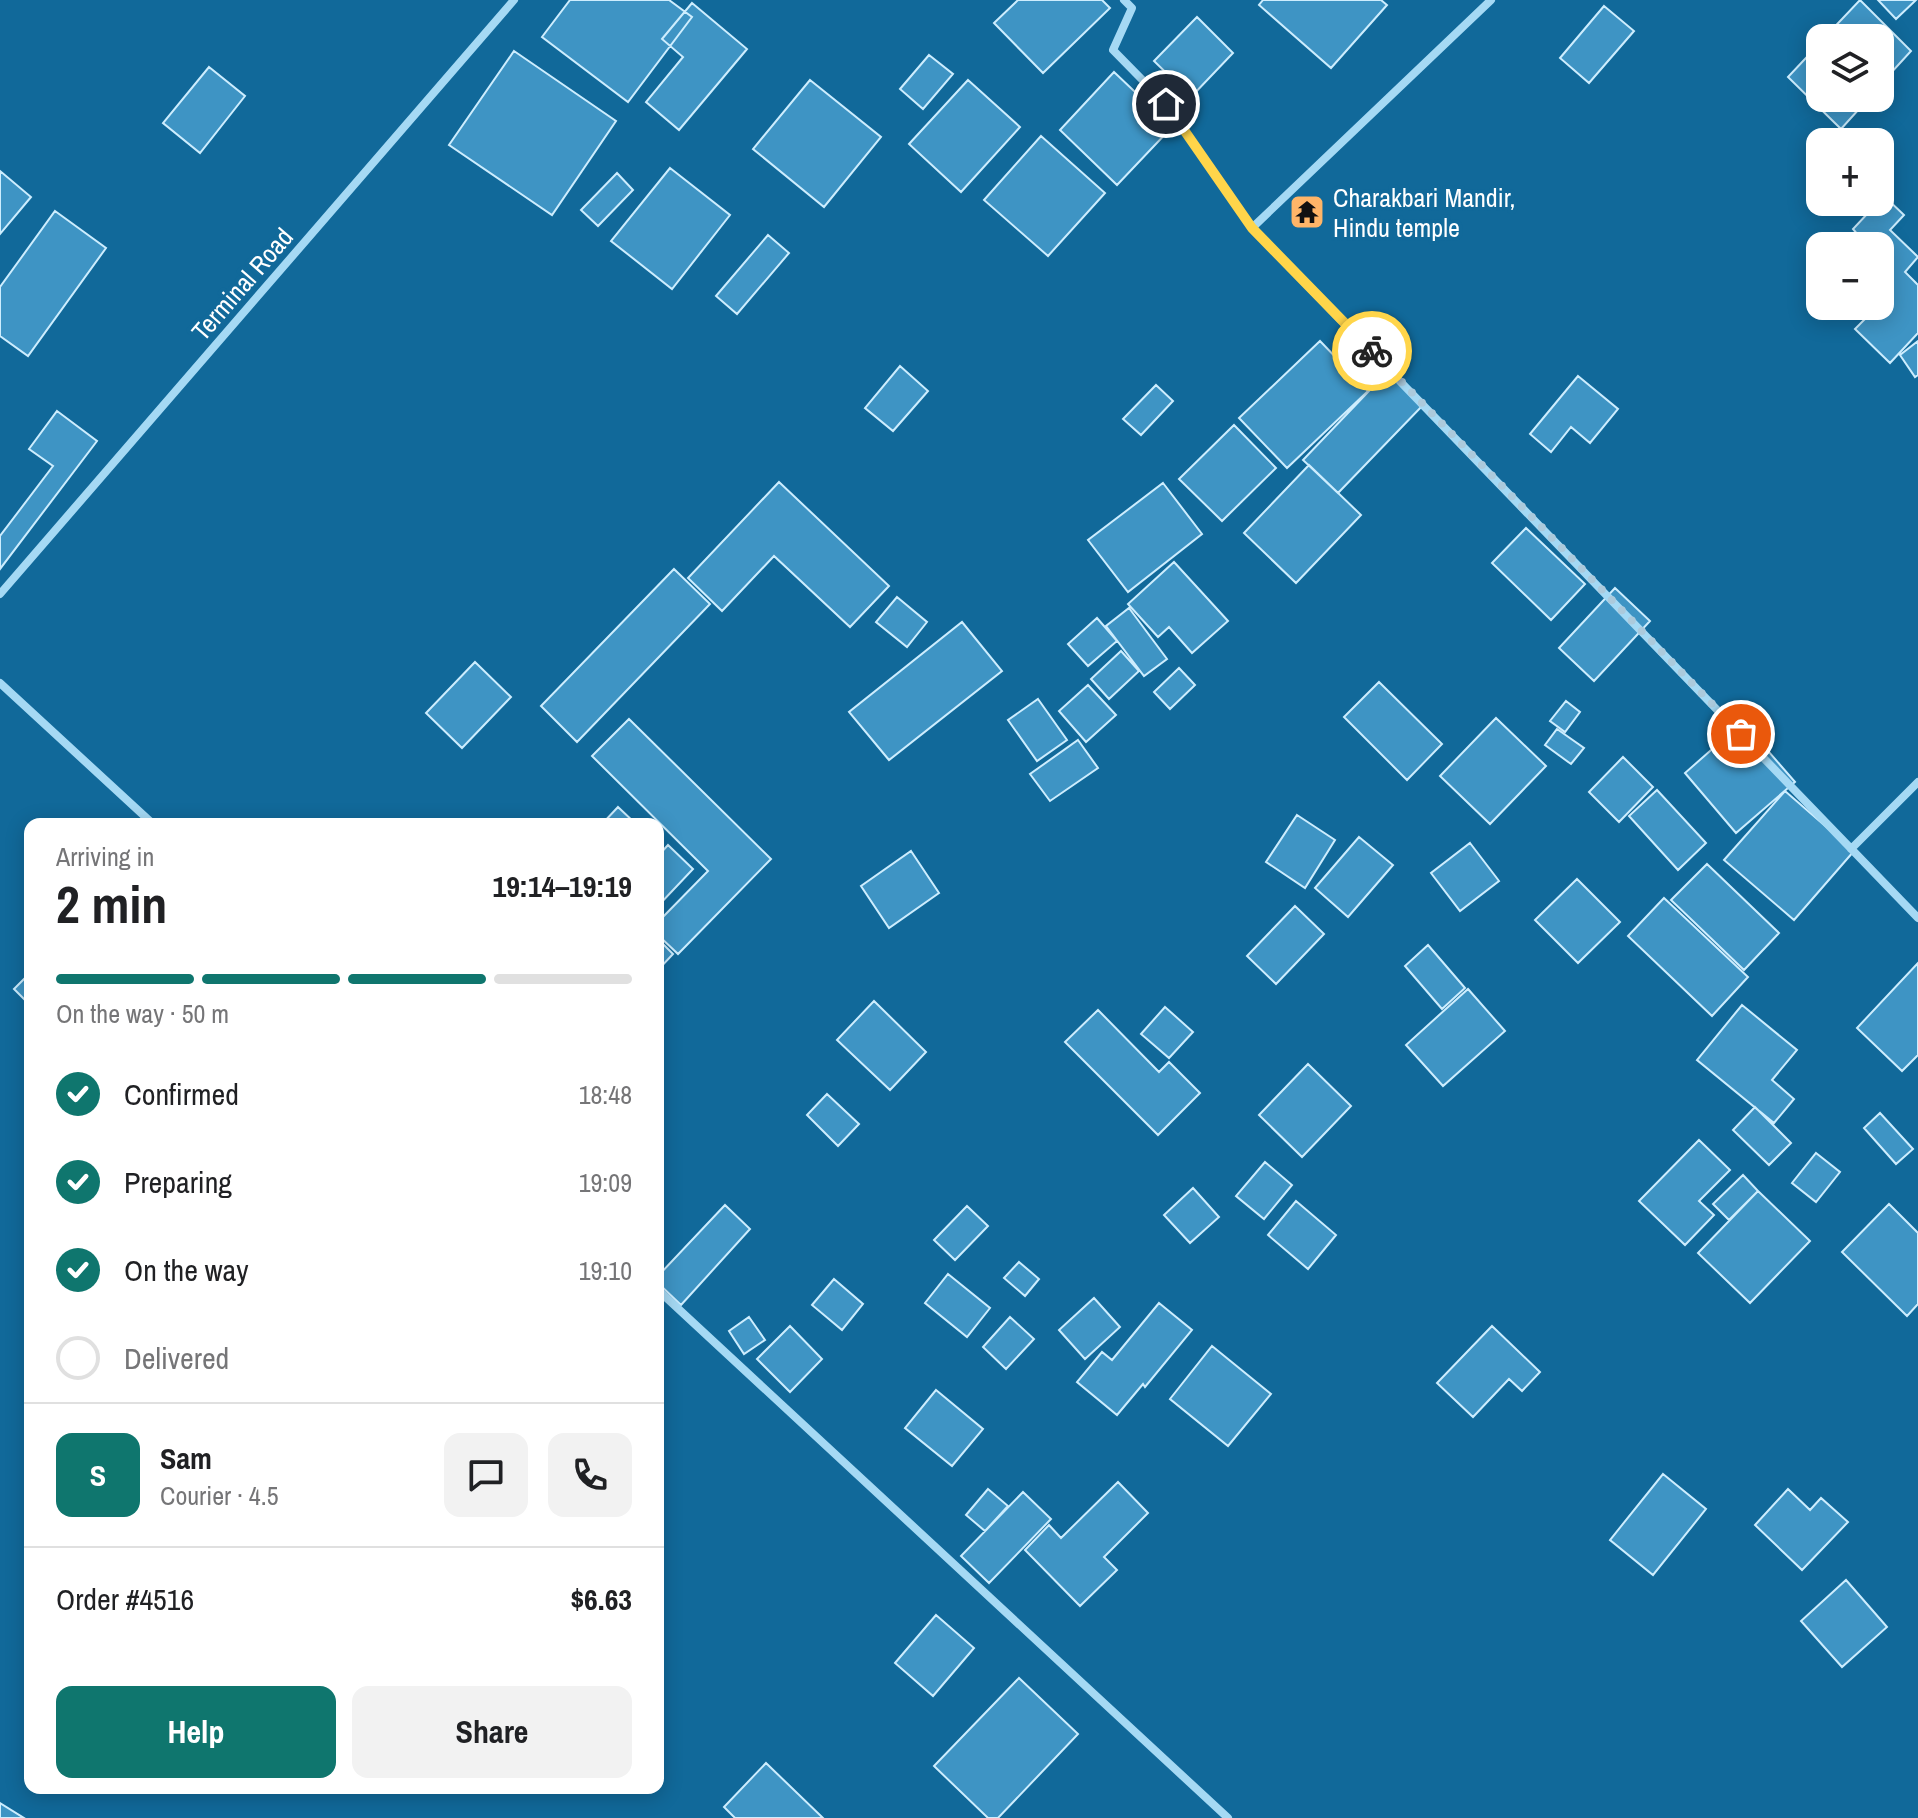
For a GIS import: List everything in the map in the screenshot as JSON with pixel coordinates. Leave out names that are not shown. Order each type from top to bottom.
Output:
[{"type":"street","name":"Terminal Road","points":[[0,594],[514,0]]},
{"type":"street","points":[[1124,0],[1132,8],[1113,50],[1166,104],[1252,228],[1918,918]]},
{"type":"street","points":[[1252,228],[1491,0]]},
{"type":"street","points":[[0,683],[146,818]]},
{"type":"street","points":[[1851,849],[1918,782]]},
{"type":"street","points":[[664,1296],[1228,1818]]},
{"type":"building","points":[[570,0],[669,0],[692,17],[628,102],[542,37]]},
{"type":"building","points":[[1018,0],[1102,0],[1110,8],[1043,73],[994,23]]},
{"type":"building","points":[[1263,0],[1381,0],[1387,5],[1331,68],[1259,5]]},
{"type":"building","points":[[1860,0],[1884,24],[1837,24]]},
{"type":"building","points":[[1878,0],[1916,0],[1896,19]]},
{"type":"building","points":[[692,3],[747,49],[679,130],[646,102],[683,57],[662,39]]},
{"type":"building","points":[[1604,6],[1634,31],[1589,83],[1560,58]]},
{"type":"building","points":[[1197,17],[1233,53],[1191,97],[1154,61]]},
{"type":"building","points":[[1894,34],[1911,51],[1894,70]]},
{"type":"building","points":[[514,51],[616,121],[552,215],[449,145]]},
{"type":"building","points":[[929,55],[953,74],[923,109],[900,89]]},
{"type":"building","points":[[1806,58],[1806,95],[1788,77]]},
{"type":"building","points":[[209,67],[245,96],[200,153],[163,123]]},
{"type":"building","points":[[1114,72],[1172,127],[1117,185],[1060,130]]},
{"type":"building","points":[[810,80],[881,137],[824,207],[753,149]]},
{"type":"building","points":[[968,80],[1020,127],[961,192],[909,144]]},
{"type":"building","points":[[1824,112],[1856,112],[1842,128]]},
{"type":"building","points":[[1041,136],[1105,193],[1048,256],[984,200]]},
{"type":"building","points":[[670,168],[730,215],[672,289],[611,241]]},
{"type":"building","points":[[0,171],[31,197],[0,234]]},
{"type":"building","points":[[617,173],[633,190],[598,226],[581,210]]},
{"type":"building","points":[[1894,206],[1904,215],[1890,230],[1892,232],[1855,232],[1853,229],[1865,216],[1894,216]]},
{"type":"building","points":[[55,211],[106,248],[28,356],[0,336],[0,287]]},
{"type":"building","points":[[1894,234],[1918,257],[1905,272],[1918,285],[1918,333],[1890,363],[1855,329],[1864,320],[1894,320]]},
{"type":"building","points":[[768,235],[789,253],[737,314],[716,296]]},
{"type":"building","points":[[1320,341],[1368,391],[1287,468],[1239,418]]},
{"type":"building","points":[[1918,341],[1918,375],[1915,377],[1900,355]]},
{"type":"building","points":[[900,366],[928,391],[893,431],[865,408]]},
{"type":"building","points":[[1389,370],[1425,403],[1338,493],[1303,460]]},
{"type":"building","points":[[1578,376],[1618,409],[1590,443],[1571,427],[1551,452],[1530,434]]},
{"type":"building","points":[[1156,385],[1173,401],[1141,435],[1123,419]]},
{"type":"building","points":[[57,411],[97,441],[0,569],[0,536],[53,466],[29,449]]},
{"type":"building","points":[[1234,425],[1276,468],[1222,521],[1179,479]]},
{"type":"building","points":[[1309,465],[1361,515],[1296,583],[1244,533]]},
{"type":"building","points":[[779,482],[889,586],[850,627],[774,556],[722,611],[688,578]]},
{"type":"building","points":[[1163,483],[1202,534],[1128,592],[1088,540]]},
{"type":"building","points":[[1526,528],[1585,584],[1551,620],[1492,563]]},
{"type":"building","points":[[1174,562],[1228,621],[1192,653],[1169,627],[1158,637],[1128,604]]},
{"type":"building","points":[[674,569],[710,604],[577,742],[541,706]]},
{"type":"building","points":[[1615,588],[1650,621],[1594,681],[1559,648]]},
{"type":"building","points":[[897,597],[927,622],[907,647],[876,622]]},
{"type":"building","points":[[1129,608],[1167,659],[1144,676],[1106,626]]},
{"type":"building","points":[[1097,618],[1117,641],[1088,666],[1068,644]]},
{"type":"building","points":[[962,622],[1002,671],[889,760],[849,712]]},
{"type":"building","points":[[1121,651],[1139,671],[1109,699],[1091,679]]},
{"type":"building","points":[[475,662],[511,697],[462,748],[426,713]]},
{"type":"building","points":[[1179,668],[1195,685],[1170,709],[1154,692]]},
{"type":"building","points":[[1379,682],[1442,744],[1407,780],[1344,717]]},
{"type":"building","points":[[1088,685],[1116,715],[1086,742],[1059,711]]},
{"type":"building","points":[[1038,699],[1067,740],[1037,761],[1008,720]]},
{"type":"building","points":[[1566,701],[1580,712],[1565,732],[1550,721]]},
{"type":"building","points":[[1496,718],[1546,766],[1490,824],[1440,776]]},
{"type":"building","points":[[629,719],[771,859],[678,954],[664,941],[664,916],[708,871],[664,827],[664,818],[655,818],[592,756]]},
{"type":"building","points":[[1743,722],[1795,782],[1736,833],[1685,773]]},
{"type":"building","points":[[1557,729],[1584,748],[1571,764],[1545,745]]},
{"type":"building","points":[[1078,740],[1098,768],[1050,801],[1030,774]]},
{"type":"building","points":[[1623,757],[1653,787],[1619,822],[1589,792]]},
{"type":"building","points":[[1657,790],[1706,843],[1678,870],[1629,816]]},
{"type":"building","points":[[1785,791],[1854,851],[1794,920],[1724,860]]},
{"type":"building","points":[[618,807],[630,818],[608,818]]},
{"type":"building","points":[[1297,815],[1335,840],[1305,888],[1266,862]]},
{"type":"building","points":[[1359,837],[1393,865],[1348,917],[1315,888]]},
{"type":"building","points":[[1470,843],[1499,881],[1460,911],[1431,873]]},
{"type":"building","points":[[668,845],[693,869],[664,900],[664,849]]},
{"type":"building","points":[[911,851],[939,893],[889,928],[861,886]]},
{"type":"building","points":[[1707,864],[1779,933],[1744,970],[1671,900]]},
{"type":"building","points":[[1577,879],[1620,922],[1578,963],[1535,920]]},
{"type":"building","points":[[1664,898],[1748,977],[1712,1016],[1628,936]]},
{"type":"building","points":[[1295,906],[1324,934],[1276,984],[1247,956]]},
{"type":"building","points":[[664,945],[673,954],[664,964]]},
{"type":"building","points":[[1428,945],[1465,988],[1442,1009],[1405,966]]},
{"type":"building","points":[[1918,963],[1918,1055],[1902,1071],[1857,1028]]},
{"type":"building","points":[[24,979],[24,999],[14,989]]},
{"type":"building","points":[[1468,989],[1505,1031],[1443,1086],[1406,1045]]},
{"type":"building","points":[[874,1001],[926,1052],[890,1090],[837,1040]]},
{"type":"building","points":[[1742,1005],[1797,1050],[1772,1080],[1794,1099],[1774,1123],[1697,1060]]},
{"type":"building","points":[[1165,1007],[1193,1032],[1169,1058],[1141,1034]]},
{"type":"building","points":[[1098,1010],[1159,1072],[1169,1062],[1200,1093],[1158,1135],[1065,1042]]},
{"type":"building","points":[[1308,1064],[1351,1106],[1302,1157],[1259,1115]]},
{"type":"building","points":[[827,1094],[859,1124],[838,1146],[807,1115]]},
{"type":"building","points":[[1755,1107],[1791,1143],[1769,1165],[1733,1130]]},
{"type":"building","points":[[1880,1113],[1913,1149],[1896,1164],[1864,1128]]},
{"type":"building","points":[[1699,1140],[1730,1170],[1699,1201],[1714,1215],[1685,1245],[1639,1201]]},
{"type":"building","points":[[1816,1153],[1840,1172],[1816,1202],[1792,1183]]},
{"type":"building","points":[[1265,1162],[1292,1185],[1264,1219],[1236,1196]]},
{"type":"building","points":[[1743,1175],[1758,1191],[1729,1220],[1713,1204]]},
{"type":"building","points":[[1193,1188],[1219,1217],[1190,1243],[1164,1215]]},
{"type":"building","points":[[1758,1191],[1810,1241],[1750,1303],[1698,1253]]},
{"type":"building","points":[[1296,1201],[1336,1235],[1308,1269],[1268,1235]]},
{"type":"building","points":[[1889,1204],[1918,1233],[1918,1304],[1907,1316],[1842,1252]]},
{"type":"building","points":[[725,1205],[750,1229],[681,1305],[664,1289],[664,1270]]},
{"type":"building","points":[[967,1206],[988,1226],[955,1260],[934,1240]]},
{"type":"building","points":[[1019,1262],[1039,1279],[1025,1296],[1004,1278]]},
{"type":"building","points":[[948,1274],[990,1308],[967,1337],[925,1303]]},
{"type":"building","points":[[834,1279],[863,1304],[842,1330],[812,1305]]},
{"type":"building","points":[[1094,1298],[1120,1327],[1085,1359],[1059,1330]]},
{"type":"building","points":[[1159,1303],[1192,1330],[1145,1387],[1143,1384],[1117,1415],[1077,1382],[1102,1352],[1112,1360]]},
{"type":"building","points":[[749,1317],[765,1340],[744,1354],[729,1331]]},
{"type":"building","points":[[1010,1317],[1034,1339],[1006,1369],[983,1347]]},
{"type":"building","points":[[790,1326],[822,1359],[790,1392],[757,1359]]},
{"type":"building","points":[[1492,1326],[1540,1372],[1522,1391],[1509,1379],[1473,1417],[1437,1383]]},
{"type":"building","points":[[1212,1346],[1271,1394],[1228,1446],[1170,1399]]},
{"type":"building","points":[[936,1390],[983,1429],[952,1466],[905,1428]]},
{"type":"building","points":[[1663,1474],[1706,1509],[1653,1575],[1610,1540]]},
{"type":"building","points":[[1118,1482],[1148,1513],[1104,1557],[1117,1570],[1080,1606],[1025,1550],[1049,1525],[1061,1538]]},
{"type":"building","points":[[988,1489],[1008,1506],[985,1531],[966,1515]]},
{"type":"building","points":[[1788,1489],[1810,1510],[1821,1498],[1848,1522],[1802,1570],[1755,1525]]},
{"type":"building","points":[[1023,1492],[1051,1519],[989,1583],[961,1556]]},
{"type":"building","points":[[1846,1580],[1887,1627],[1842,1667],[1801,1621]]},
{"type":"building","points":[[936,1615],[974,1648],[933,1696],[895,1663]]},
{"type":"building","points":[[1019,1678],[1078,1734],[998,1818],[988,1818],[934,1766]]},
{"type":"building","points":[[766,1763],[823,1818],[735,1818],[724,1807]]},
{"type":"building","points":[[0,1803],[24,1818],[0,1818]]},
{"type":"way so far","points":[[1372,351],[1741,734]]},
{"type":"place","name":"Charakbari Mandir, Hindu temple","points":[[1307,212]]},
{"type":"route","points":[[1166,104],[1252,228],[1372,351]]}]
